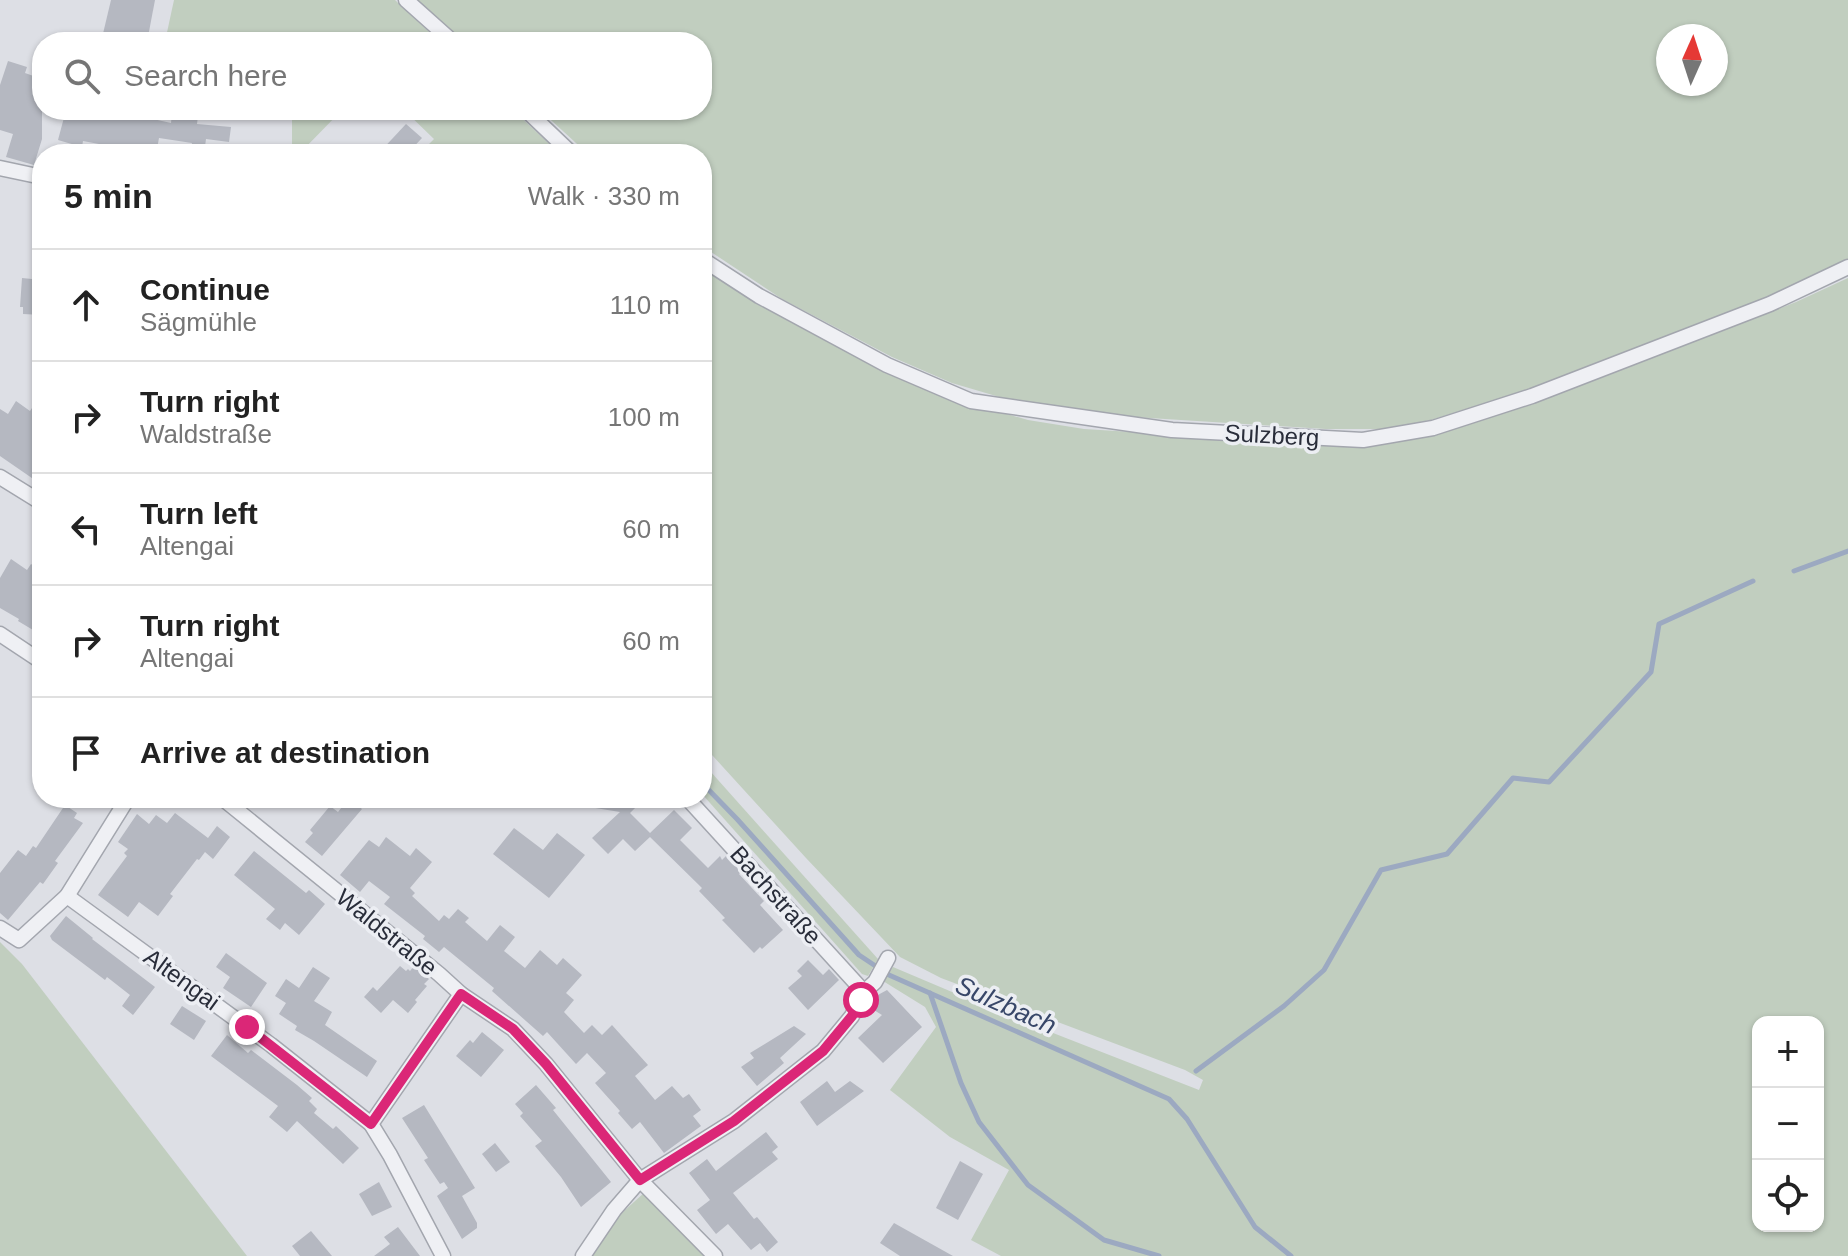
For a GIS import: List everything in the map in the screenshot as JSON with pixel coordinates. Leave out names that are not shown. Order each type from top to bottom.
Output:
[{"type":"street","points":[[406,0],[442,32]]},
{"type":"street","points":[[536,120],[562,144]]},
{"type":"street","points":[[0,168],[32,175]]},
{"type":"street","name":"Sulzberg","points":[[712,265],[759,296],[873,357],[971,401],[1172,430],[1363,440],[1433,428],[1532,396],[1770,304],[1848,267]]},
{"type":"street","points":[[0,477],[32,497]]},
{"type":"street","points":[[0,634],[32,655]]},
{"type":"street","points":[[0,928],[19,940],[67,896],[122,808]]},
{"type":"street","name":"Waldstraße","points":[[234,808],[461,994],[513,1029],[546,1064],[640,1180],[715,1256]]},
{"type":"street","name":"Bachstraße","points":[[697,808],[870,987]]},
{"type":"street","name":"Altengai","points":[[67,896],[271,1045],[371,1124],[443,1256]]},
{"type":"street","points":[[583,1256],[614,1210],[640,1180],[734,1121],[823,1051],[852,1016],[886,962]]},
{"type":"street","points":[[371,1124],[461,994]]},
{"type":"green space","points":[[174,0],[395,0],[429,32],[167,32]]},
{"type":"green space","points":[[416,0],[1848,0],[1848,261],[1790,288],[1528,390],[1431,420],[1382,429],[1326,429],[1086,414],[1030,406],[952,383],[892,357],[782,299],[712,253],[712,144],[577,144],[551,120],[712,120],[712,32],[453,32]]},
{"type":"green space","points":[[292,120],[332,120],[309,144],[292,144]]},
{"type":"green space","points":[[414,120],[524,120],[549,144],[429,144],[434,139]]},
{"type":"green space","points":[[712,272],[948,397],[1028,420],[1084,429],[1326,444],[1434,434],[1533,404],[1796,302],[1848,278],[1848,1256],[1001,1256],[971,1240],[1009,1170],[950,1137],[890,1090],[936,1027],[925,1007],[883,981],[893,967],[1199,1090],[1203,1080],[1185,1070],[941,978],[900,957],[712,755]]},
{"type":"green space","points":[[712,773],[878,959],[868,976],[862,974],[712,805]]},
{"type":"green space","points":[[0,942],[22,964],[247,1256],[0,1256]]},
{"type":"green space","points":[[645,1192],[706,1256],[591,1256],[613,1221]]},
{"type":"building","points":[[111,0],[155,0],[149,32],[103,32]]},
{"type":"building","points":[[8,61],[27,67],[25,73],[32,75],[32,120],[42,120],[42,139],[40,144],[32,144],[32,164],[6,157],[13,134],[0,130],[0,85]]},
{"type":"building","points":[[63,120],[158,120],[171,123],[171,120],[198,120],[197,124],[231,127],[229,142],[206,139],[205,144],[159,138],[158,144],[83,141],[82,144],[72,144],[58,140]]},
{"type":"building","points":[[406,124],[422,138],[416,144],[387,144]]},
{"type":"building","points":[[22,278],[32,279],[32,314],[23,314],[23,307],[20,307]]},
{"type":"building","points":[[16,401],[30,411],[32,408],[32,478],[0,456],[0,409],[8,414]]},
{"type":"building","points":[[11,559],[27,570],[32,565],[32,629],[0,608],[0,578]]},
{"type":"building","points":[[63,808],[77,813],[74,818],[83,823],[55,861],[58,863],[43,884],[40,882],[8,920],[0,913],[0,873],[18,850],[26,856],[33,846],[36,848]]},
{"type":"building","points":[[328,808],[338,812],[341,808],[362,809],[322,856],[305,842],[313,833],[310,830]]},
{"type":"building","points":[[595,808],[635,808],[630,813],[650,833],[674,810],[692,828],[680,840],[708,868],[720,856],[722,860],[726,856],[764,901],[760,905],[783,930],[754,953],[722,920],[725,918],[699,891],[702,888],[650,837],[635,851],[623,839],[608,854],[592,838],[620,812]]},
{"type":"building","points":[[175,813],[208,838],[217,826],[230,837],[213,859],[205,852],[197,859],[170,894],[173,896],[158,916],[139,902],[128,917],[98,895],[127,856],[124,853],[128,849],[118,842],[137,814],[149,824],[156,815],[167,823]]},
{"type":"building","points":[[514,828],[543,850],[557,833],[585,855],[549,898],[493,854]]},
{"type":"building","points":[[386,837],[410,856],[416,848],[432,862],[410,888],[415,893],[412,896],[439,921],[444,915],[449,919],[458,909],[469,918],[465,922],[487,941],[500,925],[515,937],[504,951],[525,968],[540,950],[557,965],[563,958],[582,975],[566,993],[574,1000],[564,1012],[584,1033],[592,1025],[602,1035],[612,1025],[648,1065],[635,1076],[655,1100],[672,1086],[683,1098],[689,1094],[701,1110],[693,1116],[701,1126],[664,1153],[640,1122],[632,1129],[618,1113],[620,1111],[595,1083],[606,1073],[587,1053],[576,1064],[547,1032],[543,1036],[492,991],[494,988],[444,947],[439,952],[423,939],[425,936],[384,904],[390,897],[369,881],[360,892],[340,875],[369,840],[379,847]]},
{"type":"building","points":[[254,851],[306,893],[309,890],[325,904],[299,935],[285,923],[280,930],[266,919],[275,909],[234,875]]},
{"type":"building","points":[[66,916],[155,987],[133,1015],[122,1006],[130,995],[52,940],[50,936]]},
{"type":"building","points":[[226,953],[267,983],[251,1007],[223,988],[230,977],[216,967]]},
{"type":"building","points":[[808,960],[823,975],[829,969],[839,980],[808,1010],[788,988],[802,976],[797,971]]},
{"type":"building","points":[[400,966],[410,971],[414,966],[429,979],[424,984],[427,986],[408,1013],[393,1000],[381,1013],[364,997],[373,987],[377,991]]},
{"type":"building","points":[[313,967],[330,978],[314,1001],[332,1012],[325,1025],[377,1061],[367,1077],[295,1030],[297,1026],[279,1014],[286,1003],[275,996],[286,979],[299,988]]},
{"type":"building","points":[[887,990],[922,1027],[883,1063],[858,1038],[882,1015],[869,1007],[876,996]]},
{"type":"building","points":[[182,1006],[206,1021],[194,1040],[170,1024]]},
{"type":"building","points":[[794,1026],[806,1034],[780,1058],[784,1063],[757,1086],[741,1067],[754,1058],[750,1053]]},
{"type":"building","points":[[482,1032],[504,1050],[481,1077],[456,1056]]},
{"type":"building","points":[[227,1035],[248,1053],[251,1050],[297,1085],[312,1098],[309,1101],[317,1109],[314,1113],[333,1129],[336,1126],[359,1148],[343,1164],[297,1121],[287,1132],[269,1117],[278,1106],[211,1056]]},
{"type":"building","points":[[827,1081],[835,1092],[850,1081],[864,1091],[817,1126],[800,1102]]},
{"type":"building","points":[[536,1085],[611,1182],[581,1207],[535,1146],[542,1141],[520,1116],[523,1113],[515,1104]]},
{"type":"building","points":[[424,1105],[475,1188],[462,1196],[477,1228],[462,1239],[437,1196],[448,1188],[444,1182],[440,1184],[424,1160],[428,1158],[402,1118]]},
{"type":"building","points":[[766,1132],[778,1147],[772,1152],[778,1159],[733,1193],[778,1242],[767,1252],[760,1243],[751,1250],[728,1224],[716,1234],[697,1210],[710,1200],[689,1173],[707,1159],[716,1171]]},
{"type":"building","points":[[495,1143],[510,1162],[496,1172],[482,1154]]},
{"type":"building","points":[[960,1161],[983,1174],[958,1220],[936,1208]]},
{"type":"building","points":[[379,1182],[392,1207],[372,1216],[359,1194]]},
{"type":"building","points":[[894,1223],[953,1256],[900,1256],[880,1243]]},
{"type":"building","points":[[398,1227],[420,1256],[374,1256],[390,1244],[384,1237]]},
{"type":"building","points":[[311,1231],[332,1256],[300,1256],[292,1246]]},
{"type":"waterway","points":[[1794,571],[1848,551]]},
{"type":"waterway","points":[[1196,1071],[1284,1006],[1324,970],[1381,870],[1447,854],[1513,778],[1549,782],[1651,672],[1659,624],[1753,581]]},
{"type":"waterway","name":"Sulzbach","points":[[712,793],[859,955],[889,975],[1169,1099],[1187,1119],[1255,1227],[1291,1256]]},
{"type":"waterway","points":[[930,993],[961,1083],[979,1122],[1028,1185],[1104,1240],[1159,1256]]},
{"type":"route","points":[[247,1027],[371,1124],[461,994],[513,1029],[546,1064],[640,1180],[734,1121],[823,1051],[861,1000]]}]
